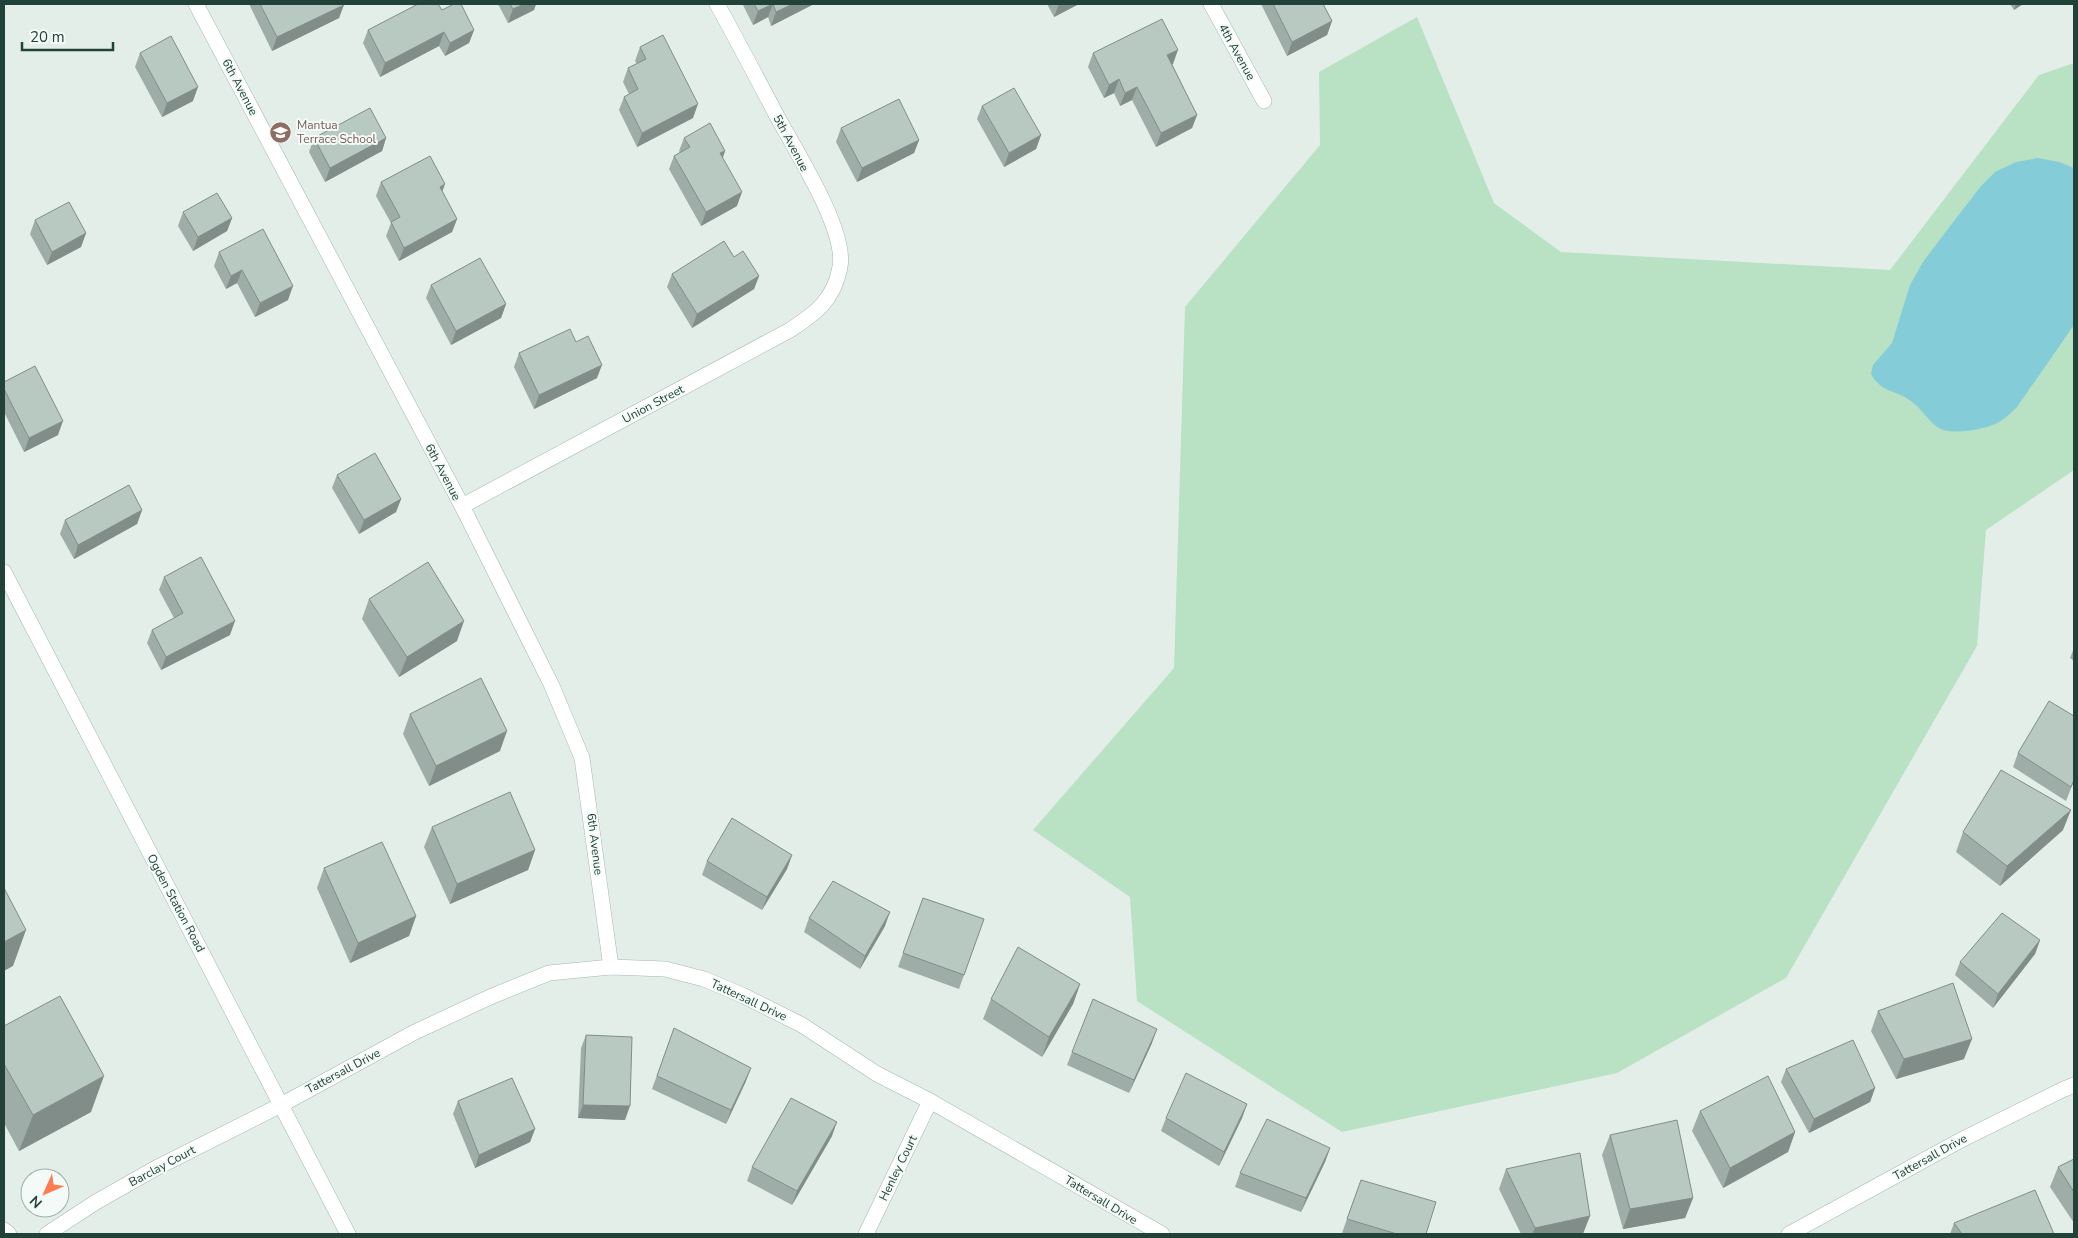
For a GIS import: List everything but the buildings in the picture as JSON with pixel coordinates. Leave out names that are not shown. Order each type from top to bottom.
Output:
[{"type":"street","name":"6th Avenue","points":[[196,4],[462,506],[552,686],[582,758],[611,966]]},
{"type":"street","name":"5th Avenue","points":[[717,4],[823,203],[840,248],[840,266],[834,289]]},
{"type":"street","name":"4th Avenue","points":[[1211,4],[1264,101]]},
{"type":"street","name":"Union Street","points":[[462,506],[790,330],[818,312],[834,289]]},
{"type":"street","name":"Ogden Station Road","points":[[4,572],[348,1234]]},
{"type":"street","name":"Tattersall Drive","points":[[281,1104],[413,1033],[490,996],[549,973],[611,966],[665,969],[704,979],[742,995],[802,1025],[877,1074],[930,1101],[1162,1234]]},
{"type":"street","name":"Tattersall Drive","points":[[1789,1234],[1961,1140],[2074,1085]]},
{"type":"street","name":"Henley Court","points":[[866,1234],[930,1101]]},
{"type":"street","name":"Barclay Court","points":[[48,1234],[96,1202],[156,1168],[281,1104]]},
{"type":"street","points":[[4,1230],[8,1234]]},
{"type":"green space","points":[[1417,17],[1494,203],[1561,252],[1890,270],[2039,75],[2074,63],[2074,470],[1986,530],[1977,646],[1786,978],[1617,1073],[1342,1132],[1137,1001],[1130,897],[1033,830],[1174,668],[1185,307],[1320,145],[1319,72]]},
{"type":"water","points":[[2038,158],[2059,162],[2074,168],[2074,325],[2017,407],[2006,417],[1994,425],[1978,429],[1944,430],[1935,425],[1911,401],[1880,385],[1871,374],[1873,365],[1892,343],[1910,285],[1923,262],[1981,186],[1995,172],[2016,162]]},
{"type":"place","name":"Mantua Terrace School","points":[[281,132]]}]
